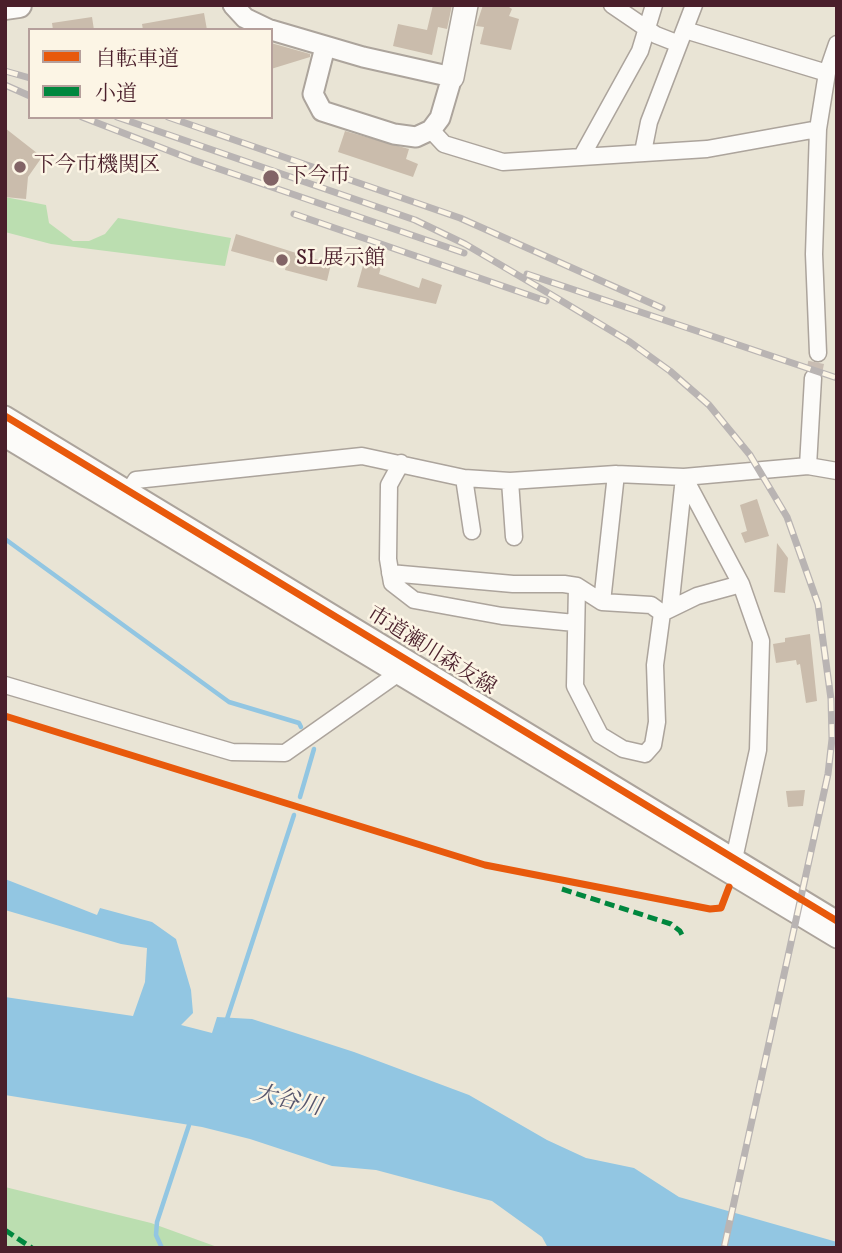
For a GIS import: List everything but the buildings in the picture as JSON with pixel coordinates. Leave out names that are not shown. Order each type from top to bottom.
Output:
[{"type":"main road","points":[[5,8],[19,5]]},
{"type":"main road","points":[[452,77],[466,5]]},
{"type":"street","points":[[233,5],[246,18],[267,28]]},
{"type":"street","points":[[612,5],[646,30],[827,74]]},
{"type":"street","points":[[583,154],[629,72],[654,5]]},
{"type":"street","points":[[642,152],[649,122],[694,5]]},
{"type":"street","points":[[273,31],[325,47],[452,77],[440,118],[431,130],[416,137],[394,134],[322,111],[313,94],[325,47]]},
{"type":"street","points":[[818,353],[814,254],[818,129],[827,74],[837,44]]},
{"type":"street","points":[[431,130],[444,144],[503,162],[583,154],[707,149],[818,129]]},
{"type":"street","points":[[808,466],[813,378]]},
{"type":"street","name":"市道瀬川森友線","points":[[5,416],[124,498]]},
{"type":"street","name":"市道瀬川森友線","points":[[5,437],[124,498],[837,921]]},
{"type":"street","points":[[124,498],[136,480],[362,456],[464,478],[510,481],[616,474],[684,477],[808,466],[837,471]]},
{"type":"street","points":[[401,463],[389,485],[391,583],[414,600],[502,616],[575,623]]},
{"type":"street","points":[[602,602],[616,474]]},
{"type":"street","points":[[684,477],[741,584],[761,641],[762,691],[758,750],[734,859]]},
{"type":"street","points":[[576,586],[575,686],[600,735],[622,749],[645,754],[653,746],[657,722],[655,665],[666,611],[684,477]]},
{"type":"street","points":[[464,478],[472,531]]},
{"type":"street","points":[[510,481],[514,537]]},
{"type":"street","points":[[390,573],[576,586],[602,602],[651,605],[666,611],[697,596],[741,584]]},
{"type":"street","points":[[5,685],[232,752],[285,753],[407,667]]},
{"type":"street","name":"市道瀬川森友線","points":[[407,667],[837,938]]},
{"type":"green space","points":[[5,197],[46,205],[49,223],[73,241],[89,241],[105,234],[118,218],[231,238],[225,266],[51,244],[5,232]]},
{"type":"green space","points":[[5,1187],[151,1223],[220,1248],[5,1248]]},
{"type":"water","name":"大谷川","points":[[5,879],[97,915],[100,908],[152,922],[176,939],[191,990],[193,1013],[181,1025],[212,1033],[217,1017],[252,1019],[354,1052],[469,1095],[547,1140],[586,1158],[634,1168],[679,1197],[837,1242],[837,1248],[548,1248],[542,1237],[492,1201],[376,1170],[332,1166],[250,1139],[202,1127],[5,1095],[5,997],[133,1016],[145,982],[147,948],[121,944],[5,910]]},
{"type":"waterway","points":[[5,539],[229,702],[299,723],[301,727]]},
{"type":"waterway","points":[[300,797],[314,749]]},
{"type":"waterway","points":[[226,1022],[294,815]]},
{"type":"waterway","points":[[162,1248],[156,1235],[157,1222],[189,1125]]},
{"type":"tunnel","points":[[813,378],[818,353]]},
{"type":"railway","points":[[5,71],[28,77]]},
{"type":"railway","points":[[5,85],[28,95]]},
{"type":"railway","points":[[87,119],[193,160],[464,253]]},
{"type":"railway","points":[[123,119],[415,220],[465,244],[550,294],[630,342],[670,371],[709,405],[750,455],[787,517],[818,604],[831,699],[832,739],[828,774],[724,1248]]},
{"type":"railway","points":[[174,119],[460,218],[662,308]]},
{"type":"railway","points":[[294,214],[546,301]]},
{"type":"railway","points":[[527,274],[837,378]]},
{"type":"marked path","points":[[562,889],[671,924],[683,937]]},
{"type":"marked path","points":[[5,1230],[32,1248]]},
{"type":"cycle path","points":[[5,416],[837,921]]},
{"type":"cycle path","points":[[5,716],[485,865],[710,909],[721,908],[729,887]]},
{"type":"place","name":"下今市機関区","points":[[20,167]]},
{"type":"place","name":"下今市","points":[[271,178]]},
{"type":"place","name":"SL展示館","points":[[282,260]]}]
